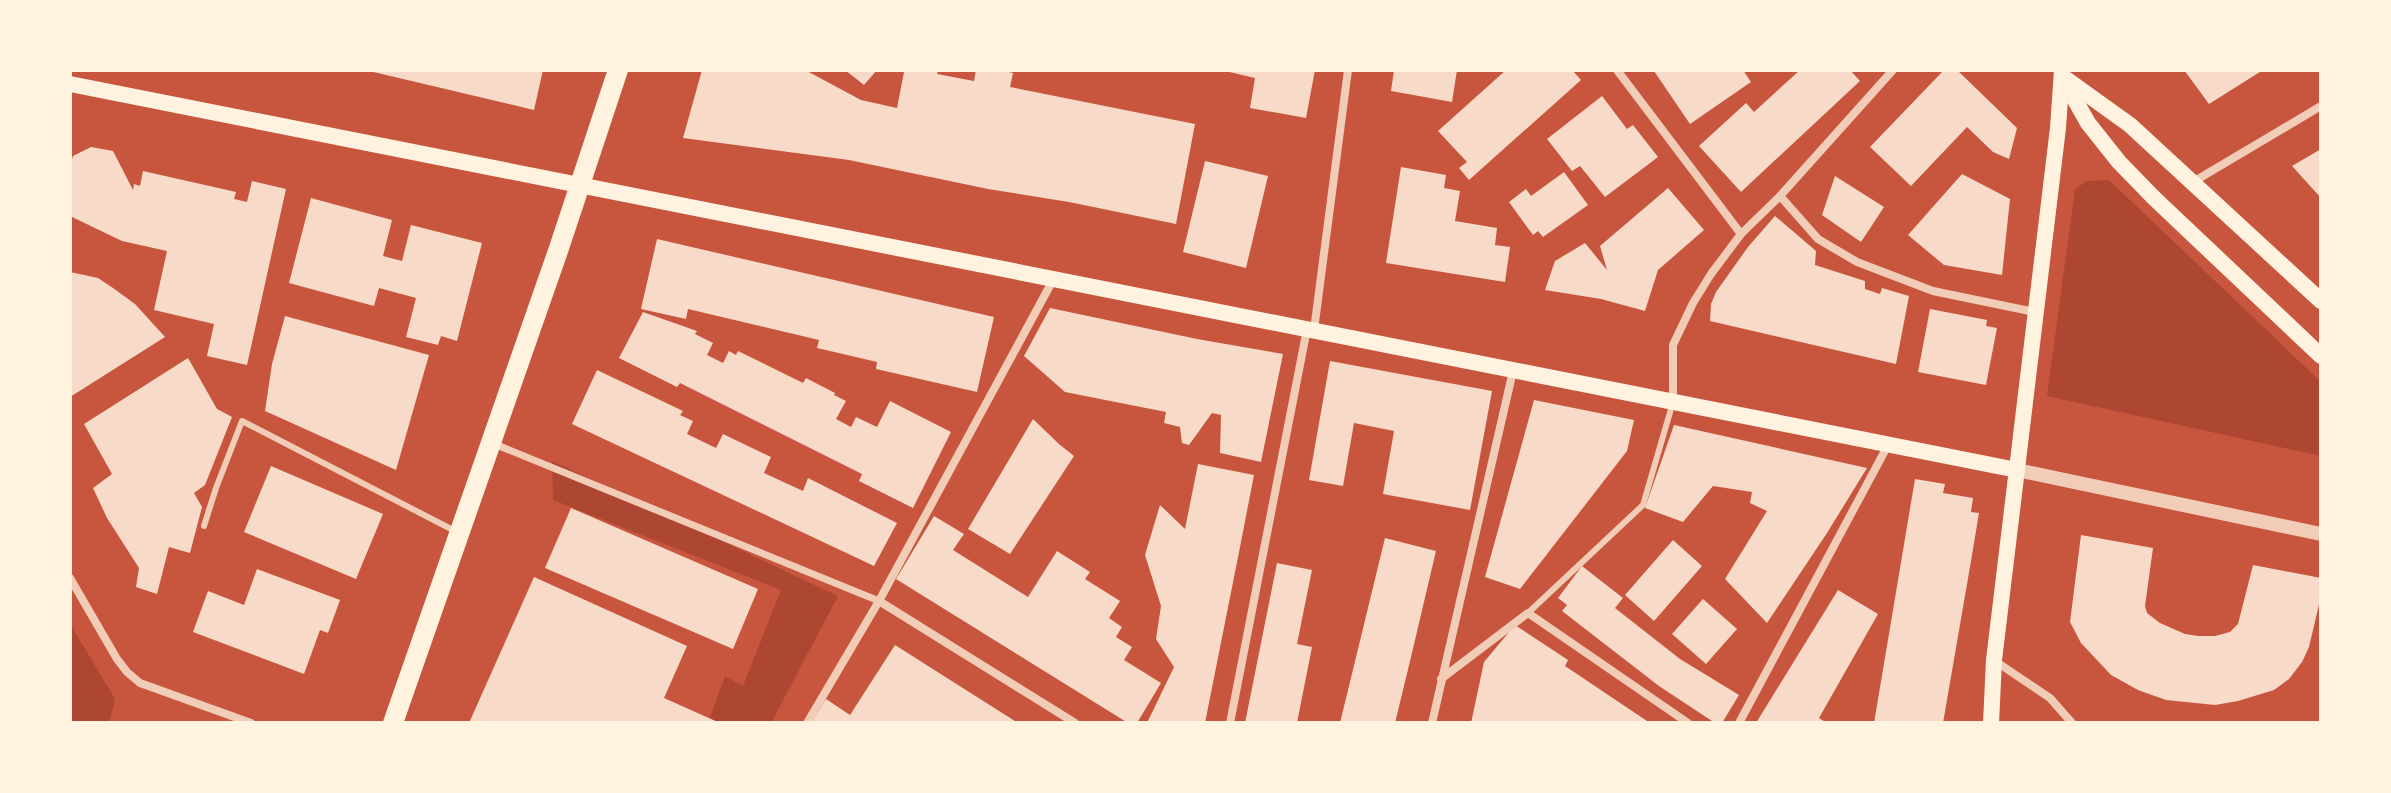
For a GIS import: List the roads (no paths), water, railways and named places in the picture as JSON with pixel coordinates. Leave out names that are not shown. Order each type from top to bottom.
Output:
[{"type":"main road","points":[[393,723],[618,70]]},
{"type":"main road","points":[[2059,72],[2130,125],[2321,301]]},
{"type":"main road","points":[[1991,723],[1994,660],[2058,128],[2059,72]]},
{"type":"main road","points":[[2059,72],[2088,123],[2119,162],[2321,356]]},
{"type":"main road","points":[[70,84],[2017,470]]},
{"type":"street","points":[[1230,723],[1311,330],[1348,70]]},
{"type":"street","points":[[1617,70],[1741,234]]},
{"type":"street","points":[[1673,401],[1673,345],[1711,274],[1741,234],[1780,196],[1893,70]]},
{"type":"street","points":[[2193,182],[2321,106]]},
{"type":"street","points":[[1780,196],[1818,239],[1857,262],[1933,291],[2035,312]]},
{"type":"street","points":[[807,723],[879,601],[1054,279]]},
{"type":"street","points":[[1432,723],[1514,370]]},
{"type":"street","points":[[490,442],[879,601],[1075,723]]},
{"type":"street","points":[[1739,723],[1889,444]]},
{"type":"street","points":[[2017,470],[2321,534]]},
{"type":"street","points":[[70,578],[117,659],[140,683],[251,723]]},
{"type":"street","points":[[1440,679],[1528,613],[1688,723]]},
{"type":"street","points":[[1994,660],[2050,698],[2072,723]]},
{"type":"lane","points":[[1528,613],[1643,505],[1673,401]]},
{"type":"lane","points":[[204,526],[242,421],[458,533]]}]
